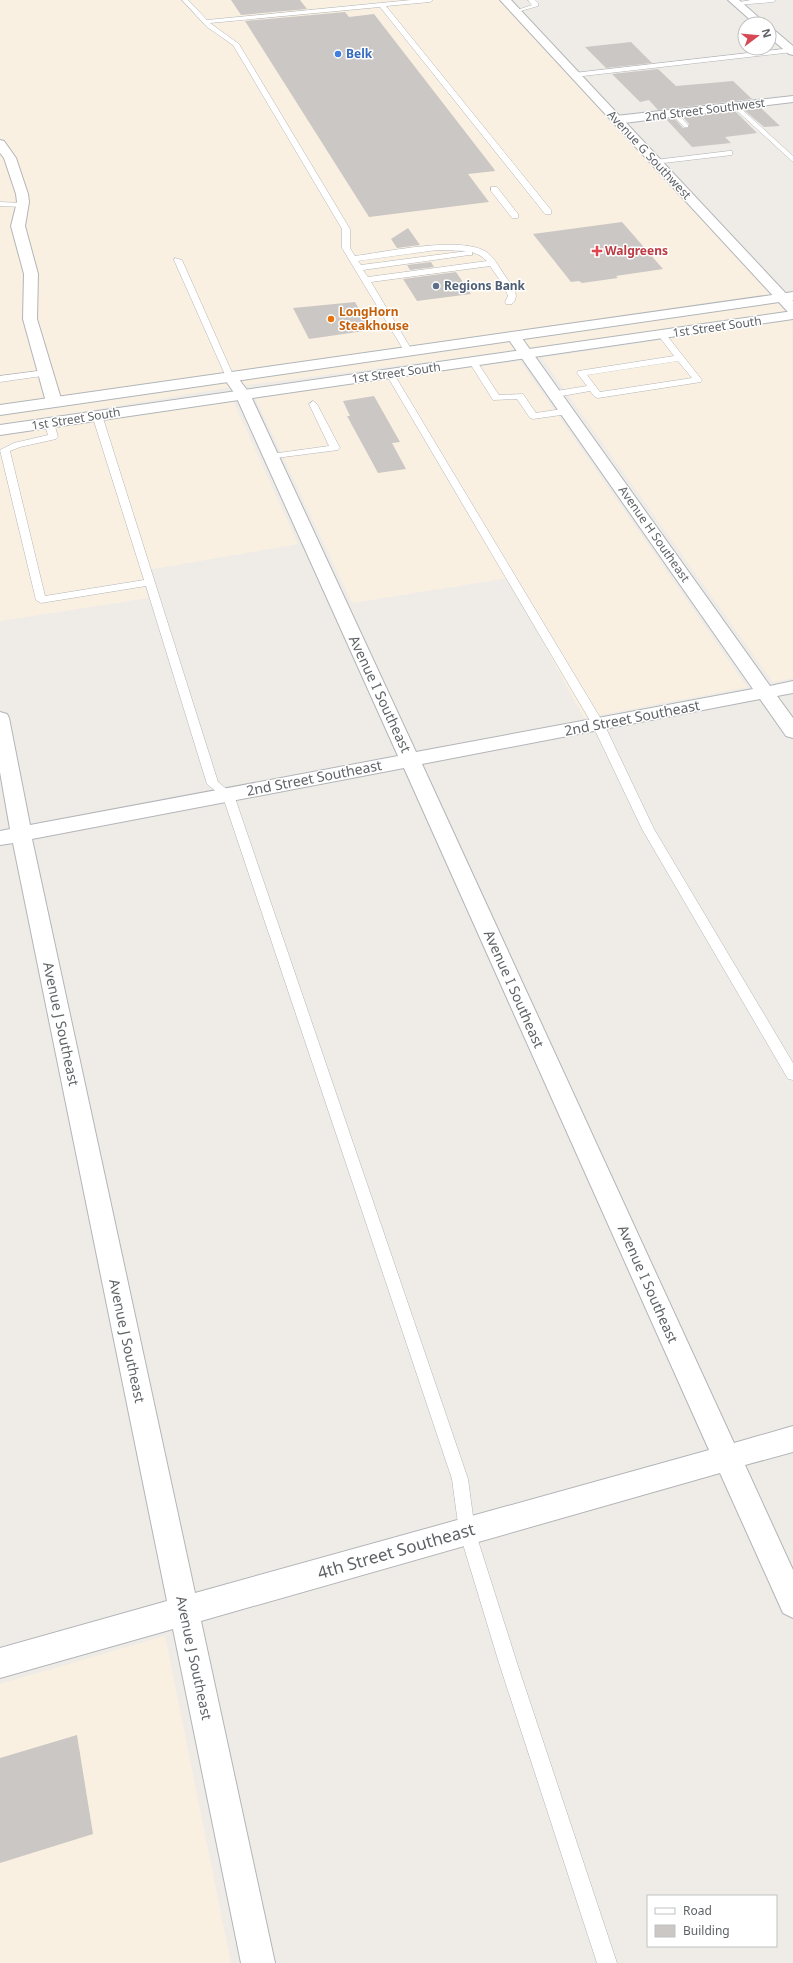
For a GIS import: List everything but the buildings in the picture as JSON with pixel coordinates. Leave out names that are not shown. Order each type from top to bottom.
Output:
[{"type":"street","name":"Avenue G Southwest","points":[[505,0],[655,162],[788,297],[793,309]]},
{"type":"street","points":[[735,2],[752,16]]},
{"type":"street","points":[[777,38],[792,51]]},
{"type":"street","name":"2nd Street Southwest","points":[[616,120],[793,99]]},
{"type":"street","points":[[0,144],[10,158],[22,194],[22,205],[18,226],[31,274],[30,319],[54,402]]},
{"type":"street","name":"1st Street South","points":[[0,430],[97,416],[236,385],[409,352],[788,297]]},
{"type":"street","name":"1st Street South","points":[[0,410],[54,402],[236,385],[390,374],[793,315]]},
{"type":"street","name":"Avenue H Southeast","points":[[514,337],[556,394],[793,732]]},
{"type":"street","name":"Avenue I Southeast","points":[[236,385],[271,457],[410,760],[793,1603]]},
{"type":"street","name":"2nd Street Southeast","points":[[11,836],[793,687]]},
{"type":"street","name":"Avenue J Southeast","points":[[0,718],[12,776],[11,836],[184,1611],[258,1963]]},
{"type":"street","name":"4th Street Southeast","points":[[0,1663],[793,1439]]},
{"type":"lane","points":[[185,0],[205,22],[236,44],[346,229],[346,248],[409,352]]},
{"type":"lane","points":[[205,22],[430,0]]},
{"type":"lane","points":[[516,12],[535,6],[535,3],[531,0]]},
{"type":"lane","points":[[735,2],[773,0]]},
{"type":"lane","points":[[382,5],[548,212]]},
{"type":"lane","points":[[574,75],[792,51]]},
{"type":"lane","points":[[735,106],[793,160]]},
{"type":"lane","points":[[674,113],[686,126]]},
{"type":"lane","points":[[655,162],[729,153]]},
{"type":"lane","points":[[494,189],[515,216]]},
{"type":"lane","points":[[0,204],[22,205]]},
{"type":"lane","points":[[360,270],[450,246],[470,249],[487,257],[511,291],[512,299],[509,302]]},
{"type":"lane","points":[[360,270],[487,257]]},
{"type":"lane","points":[[360,270],[487,257]]},
{"type":"lane","points":[[178,260],[236,385]]},
{"type":"lane","points":[[662,335],[681,358],[698,380],[598,395],[581,373],[681,358]]},
{"type":"lane","points":[[473,362],[496,398],[520,396],[533,416],[568,411]]},
{"type":"lane","points":[[0,379],[46,373]]},
{"type":"lane","points":[[390,374],[521,597],[598,724],[648,829],[793,1074]]},
{"type":"lane","points":[[556,394],[592,388]]},
{"type":"lane","points":[[271,457],[335,448],[313,404]]},
{"type":"lane","points":[[97,416],[213,784],[228,795],[460,1479],[467,1531],[508,1663],[607,1963]]},
{"type":"lane","points":[[49,423],[53,437],[5,450],[42,600],[150,582]]},
{"type":"shaded area","points":[[0,0],[505,0],[793,315],[238,386],[0,425]]},
{"type":"shaded area","points":[[792,320],[793,678],[773,682],[542,358]]},
{"type":"shaded area","points":[[520,361],[747,687],[584,718],[508,578],[352,603],[255,397]]},
{"type":"shaded area","points":[[233,401],[298,544],[141,571],[148,598],[0,621],[0,435]]},
{"type":"shaded area","points":[[165,1636],[231,1963],[0,1963],[0,1684]]},
{"type":"place","name":"Belk","points":[[338,54]]},
{"type":"place","name":"Walgreens","points":[[597,251]]},
{"type":"place","name":"Regions Bank","points":[[436,286]]},
{"type":"place","name":"LongHorn Steakhouse","points":[[331,319]]}]
